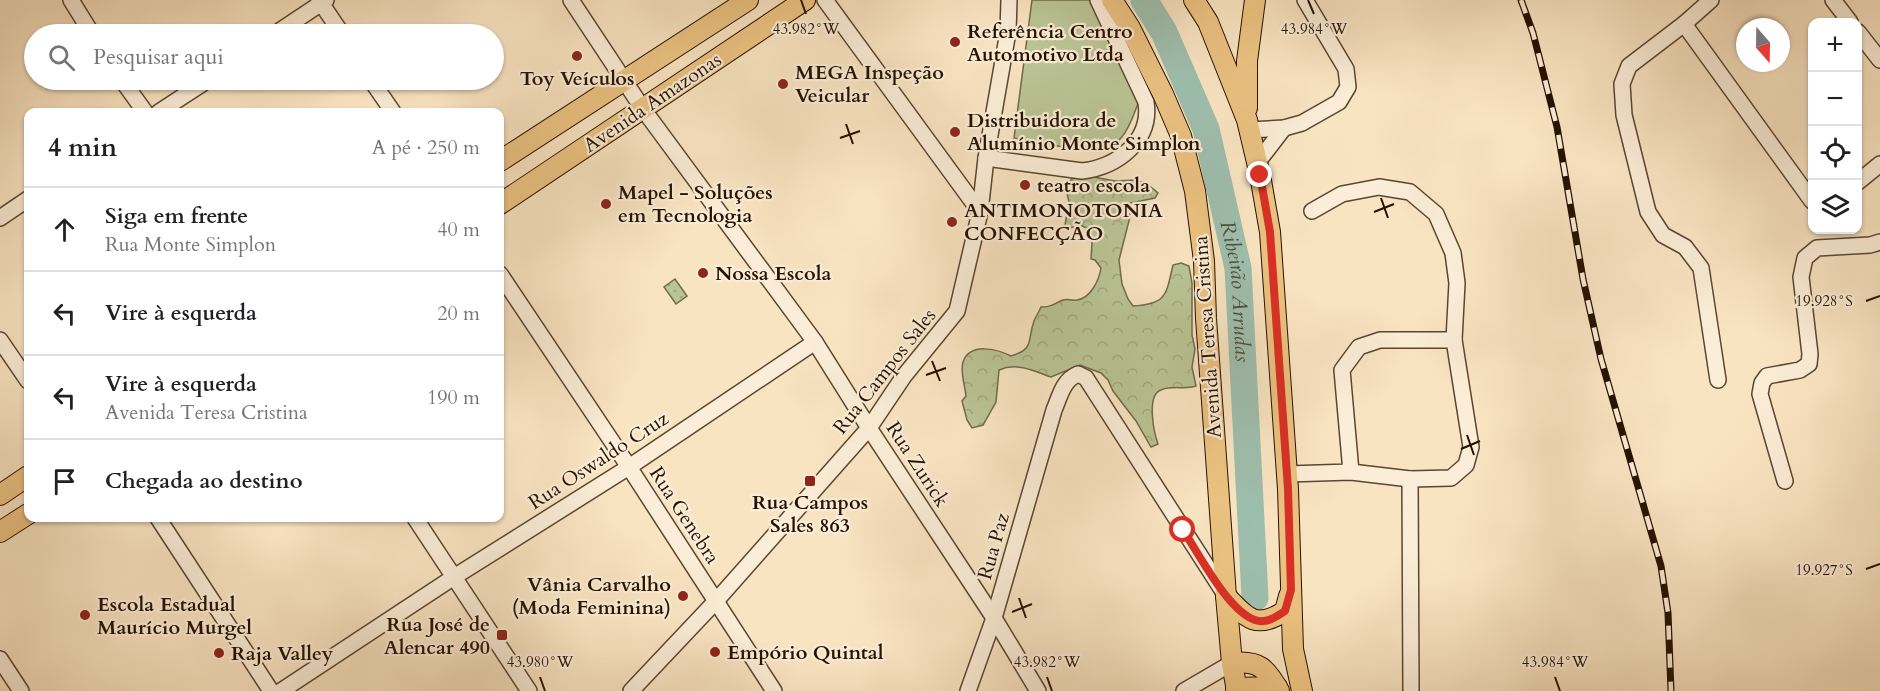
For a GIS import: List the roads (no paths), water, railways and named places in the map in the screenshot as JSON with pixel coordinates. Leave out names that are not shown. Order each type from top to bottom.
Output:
[{"type":"main road","name":"Avenida Amazonas","points":[[504,158],[748,0]]},
{"type":"main road","name":"Avenida Amazonas","points":[[504,201],[805,0]]},
{"type":"main road","name":"Avenida Teresa Cristina","points":[[1112,0],[1130,28],[1163,94],[1181,136],[1195,191],[1204,261],[1226,596],[1232,663],[1237,689]]},
{"type":"main road","points":[[1194,0],[1208,22],[1248,125],[1270,232],[1287,474],[1293,649],[1302,691]]},
{"type":"main road","points":[[1248,125],[1246,62],[1255,0]]},
{"type":"main road","points":[[0,495],[24,479]]},
{"type":"main road","points":[[0,532],[24,516]]},
{"type":"main road","points":[[1226,596],[1240,612],[1256,621],[1272,620],[1285,611],[1291,590]]},
{"type":"main road","points":[[1232,663],[1249,661],[1265,669],[1278,689]]},
{"type":"main road","points":[[1237,689],[1278,689]]},
{"type":"street","points":[[71,0],[87,24]]},
{"type":"street","name":"Rua Zurick","points":[[571,0],[643,109],[815,342],[994,618],[1038,691]]},
{"type":"street","points":[[825,0],[980,212]]},
{"type":"street","name":"Rua Campos Sales","points":[[631,691],[716,601],[869,428],[904,376],[957,310],[980,212],[986,158],[1008,32],[1009,0]]},
{"type":"street","points":[[986,158],[1082,171],[1095,169],[1124,155],[1140,138],[1148,115],[1146,102],[1098,0]]},
{"type":"street","points":[[1248,125],[1284,128],[1302,123],[1339,102],[1348,87],[1346,69],[1305,0]]},
{"type":"street","points":[[1711,0],[1629,66],[1622,84],[1624,115],[1648,212],[1663,235],[1685,247],[1701,268],[1718,380]]},
{"type":"street","points":[[1833,0],[1847,18]]},
{"type":"street","points":[[289,24],[322,1],[336,24]]},
{"type":"street","points":[[1684,24],[1808,195]]},
{"type":"street","points":[[1862,38],[1880,60]]},
{"type":"street","points":[[129,90],[142,108]]},
{"type":"street","points":[[165,108],[193,90]]},
{"type":"street","points":[[378,90],[390,108]]},
{"type":"street","points":[[1257,163],[1284,128]]},
{"type":"street","points":[[1860,180],[1880,164]]},
{"type":"street","points":[[1287,474],[1351,472],[1410,479],[1451,478],[1466,465],[1471,447],[1454,340],[1457,283],[1453,253],[1436,214],[1410,192],[1379,187],[1342,194],[1312,211]]},
{"type":"street","points":[[0,218],[24,202]]},
{"type":"street","points":[[1785,481],[1760,394],[1762,383],[1767,376],[1800,370],[1809,364],[1810,354],[1801,277],[1805,258],[1817,248],[1870,245],[1880,242]]},
{"type":"street","name":"Rua Genebra","points":[[504,280],[774,691]]},
{"type":"street","points":[[0,340],[24,375]]},
{"type":"street","points":[[1351,472],[1342,370],[1359,347],[1380,340],[1454,340]]},
{"type":"street","name":"Rua Oswaldo Cruz","points":[[281,691],[454,577],[629,467],[815,342]]},
{"type":"street","name":"Rua Paz","points":[[968,691],[994,618],[1054,410],[1064,386],[1071,377],[1078,374],[1086,378],[1226,596]]},
{"type":"street","points":[[1410,479],[1411,691]]},
{"type":"street","points":[[161,522],[271,691]]},
{"type":"street","points":[[418,522],[529,691]]},
{"type":"street","points":[[0,659],[21,691]]},
{"type":"street","points":[[1184,691],[1201,686],[1232,663]]},
{"type":"waterway","name":"Ribeirão Arrudas","points":[[1144,0],[1164,32],[1206,129],[1238,268],[1255,598]]},
{"type":"railway","points":[[1521,0],[1533,33],[1557,127],[1583,279],[1601,359],[1661,566],[1668,613],[1671,691]]},
{"type":"place","name":"Referência Centro Automotivo Ltda","points":[[955,42]]},
{"type":"place","name":"Toy Veículos","points":[[577,56]]},
{"type":"place","name":"MEGA Inspeção Veicular","points":[[783,84]]},
{"type":"place","name":"Distribuidora de Alumínio Monte Simplon","points":[[955,132]]},
{"type":"place","name":"teatro escola","points":[[1025,185]]},
{"type":"place","name":"Mapel - Soluções em Tecnologia","points":[[606,204]]},
{"type":"place","name":"ANTIMONOTONIA CONFECÇÃO","points":[[952,222]]},
{"type":"place","name":"Nossa Escola","points":[[703,273]]},
{"type":"place","name":"Rua Campos Sales 863","points":[[810,481]]},
{"type":"place","name":"Vânia Carvalho (Moda Feminina)","points":[[683,596]]},
{"type":"place","name":"Escola Estadual Maurício Murgel","points":[[85,615]]},
{"type":"place","name":"Rua José de Alencar 490","points":[[502,635]]},
{"type":"place","name":"Empório Quintal","points":[[715,652]]},
{"type":"place","name":"Raja Valley","points":[[219,653]]}]
